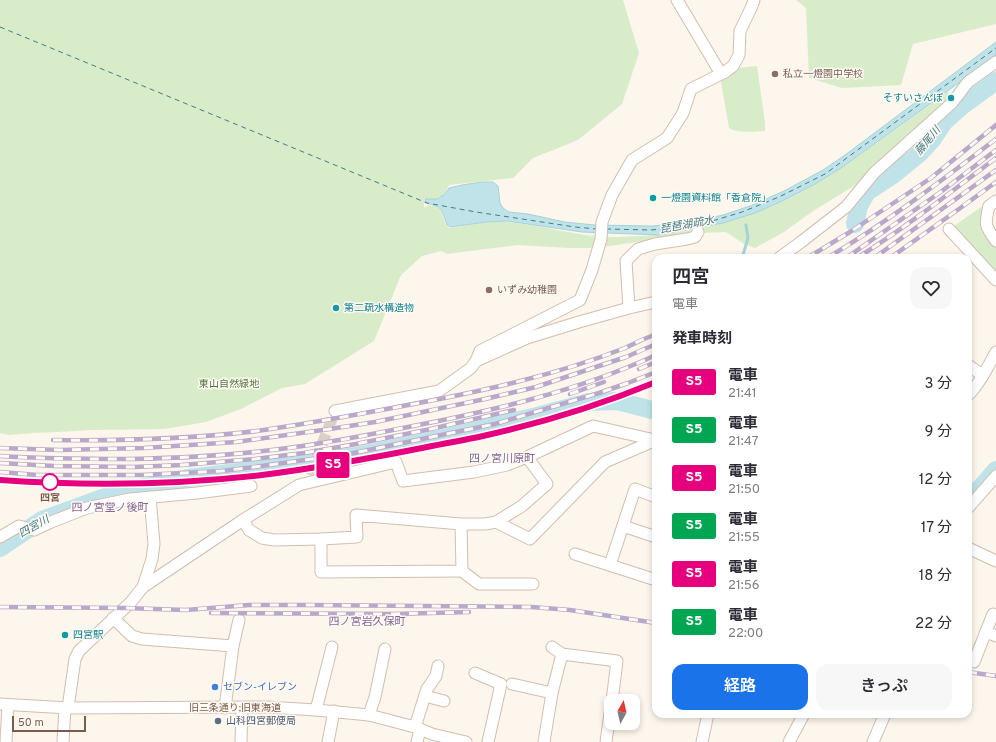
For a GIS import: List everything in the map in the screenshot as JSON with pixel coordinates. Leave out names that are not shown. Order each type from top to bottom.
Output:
[{"type":"street","points":[[677,0],[721,74]]},
{"type":"street","points":[[335,410],[439,391],[471,368],[480,351],[580,300],[592,270],[601,238],[602,222],[612,195],[632,160],[667,138],[683,113],[691,89],[725,72],[733,66],[739,55],[740,31],[754,0]]},
{"type":"street","points":[[785,254],[846,206],[874,173],[952,103],[968,82],[996,62]]},
{"type":"street","points":[[996,201],[990,206],[986,222],[989,231],[996,241]]},
{"type":"street","points":[[949,229],[996,280]]},
{"type":"street","points":[[629,308],[626,261],[638,249],[655,244],[695,237],[698,232]]},
{"type":"street","points":[[476,361],[527,338],[578,322],[652,303]]},
{"type":"street","points":[[972,391],[988,371],[996,352]]},
{"type":"street","points":[[972,366],[988,371]]},
{"type":"street","points":[[63,742],[66,708],[75,658],[79,651],[131,602],[143,587],[242,520],[309,479],[396,462],[403,481],[474,472],[507,465],[593,426],[652,439]]},
{"type":"street","points":[[496,522],[530,539],[605,462],[652,442]]},
{"type":"street","points":[[242,520],[249,530],[262,538],[274,540],[357,537],[356,515],[461,524],[485,524],[496,522],[522,506],[547,484],[527,457]]},
{"type":"street","points":[[972,503],[996,476]]},
{"type":"street","points":[[0,537],[19,526],[34,530],[87,508],[130,499],[251,486]]},
{"type":"street","points":[[610,565],[635,489],[652,495]]},
{"type":"street","points":[[143,587],[152,559],[154,544],[150,497]]},
{"type":"street","points":[[461,524],[462,571]]},
{"type":"street","points":[[623,526],[652,536]]},
{"type":"street","points":[[321,539],[321,572],[462,571],[478,584],[533,584]]},
{"type":"street","points":[[972,550],[996,561]]},
{"type":"street","points":[[575,554],[652,579]]},
{"type":"street","points":[[974,662],[991,634],[993,614]]},
{"type":"street","points":[[113,618],[132,636],[142,639],[233,646]]},
{"type":"street","points":[[225,708],[233,646],[239,620]]},
{"type":"street","points":[[316,710],[332,647]]},
{"type":"street","points":[[552,647],[562,654],[617,660],[613,694]]},
{"type":"street","points":[[369,715],[375,697],[385,649]]},
{"type":"street","points":[[544,742],[552,693],[562,654]]},
{"type":"street","points":[[417,742],[418,728],[425,696],[427,689],[436,676],[438,666]]},
{"type":"street","points":[[475,673],[501,684],[488,742]]},
{"type":"street","points":[[512,684],[552,693]]},
{"type":"street","points":[[425,696],[444,701]]},
{"type":"street","points":[[4,705],[6,742]]},
{"type":"street","name":"旧三条通り;旧東海道","points":[[4,705],[66,708],[267,707],[334,711],[369,715],[418,728],[432,734],[466,742]]},
{"type":"street","points":[[241,742],[242,708]]},
{"type":"street","points":[[328,742],[334,711]]},
{"type":"street","points":[[702,742],[707,718]]},
{"type":"street","points":[[789,742],[802,718]]},
{"type":"street","points":[[874,742],[883,718]]},
{"type":"street","points":[[606,742],[608,730]]},
{"type":"green space","name":"東山自然緑地","points":[[0,0],[623,0],[639,53],[622,104],[578,140],[533,158],[513,178],[449,185],[445,193],[437,199],[424,199],[424,208],[428,205],[438,208],[442,213],[446,224],[450,228],[486,222],[507,222],[589,236],[628,237],[673,233],[717,224],[759,211],[806,189],[855,158],[947,92],[955,97],[901,149],[854,186],[813,211],[784,232],[755,248],[744,244],[726,232],[699,233],[596,248],[517,245],[447,254],[441,251],[422,256],[401,275],[374,341],[305,384],[282,388],[241,409],[206,422],[164,429],[92,430],[9,435],[0,433]]},
{"type":"green space","points":[[796,0],[996,0],[996,24],[913,44],[901,85],[842,88],[809,78],[806,8]]},
{"type":"green space","points":[[757,66],[765,131],[746,132],[732,130],[729,128],[721,82],[736,68]]},
{"type":"green space","points":[[984,205],[996,246],[996,274],[954,226]]},
{"type":"water","name":"琵琶湖疏水","points":[[996,42],[996,56],[841,168],[815,184],[780,202],[755,213],[723,223],[660,235],[582,232],[507,221],[486,222],[451,227],[447,225],[439,208],[426,203],[425,199],[438,199],[445,194],[449,188],[482,182],[493,182],[498,186],[500,203],[503,208],[509,212],[528,214],[565,222],[594,225],[652,226],[691,222],[723,215],[750,206],[784,191],[823,170]]},
{"type":"waterway","name":"藤尾川","points":[[855,224],[859,206],[867,192],[893,175],[920,153],[932,140],[944,122],[962,106],[996,81]]},
{"type":"waterway","points":[[743,254],[748,238],[746,225]]},
{"type":"waterway","name":"四宮川","points":[[0,548],[42,520],[116,493],[188,478],[356,456],[448,437],[589,402],[617,401],[652,410]]},
{"type":"waterway","name":"四宮川","points":[[972,491],[977,492],[996,470]]},
{"type":"ferry route","points":[[0,27],[427,203],[476,212],[597,229]]},
{"type":"ferry route","points":[[606,229],[651,230],[709,222],[742,212],[779,197],[825,174],[996,48]]},
{"type":"tunnel","points":[[310,475],[335,411]]},
{"type":"railway","points":[[814,254],[850,232],[931,178],[996,125]]},
{"type":"railway","points":[[834,254],[892,216],[996,139]]},
{"type":"railway","points":[[852,254],[942,191],[996,150]]},
{"type":"railway","points":[[863,254],[945,197],[996,158]]},
{"type":"railway","points":[[880,254],[996,170]]},
{"type":"railway","points":[[896,254],[996,182]]},
{"type":"railway","points":[[53,440],[130,440],[180,438],[257,431],[330,419],[459,395],[516,382],[598,358],[652,336]]},
{"type":"railway","points":[[0,448],[60,450],[144,448],[236,442],[375,422],[536,387],[626,357],[652,346]]},
{"type":"railway","points":[[0,456],[82,459],[166,458],[237,454],[306,446],[440,421],[503,407],[596,379],[652,357]]},
{"type":"railway","points":[[639,369],[652,364]]},
{"type":"railway","points":[[0,472],[37,475],[142,475],[222,471],[349,454],[495,424],[599,393],[652,374]]},
{"type":"railway","points":[[570,394],[604,382]]},
{"type":"railway","points":[[0,480],[65,484],[164,483],[262,475],[302,470],[384,456],[505,431],[592,406],[652,384]]},
{"type":"railway","points":[[0,463],[54,466],[134,467],[255,459],[304,453],[356,444],[514,410]]},
{"type":"railway","points":[[0,607],[186,610],[249,605],[531,607],[570,610],[652,622]]},
{"type":"railway","points":[[211,613],[394,614],[469,612]]},
{"type":"railway","points":[[972,673],[996,676]]},
{"type":"train","name":"S5","points":[[0,480],[100,484],[177,482],[215,480],[309,468],[484,436],[594,405],[652,384]]},
{"type":"place","name":"私立一燈園中学校","points":[[775,74]]},
{"type":"place","name":"そすいさんぽ","points":[[951,98]]},
{"type":"place","name":"一燈園資料館「香倉院」","points":[[653,198]]},
{"type":"place","name":"いずみ幼稚園","points":[[489,290]]},
{"type":"place","name":"第二疏水構造物","points":[[336,308]]},
{"type":"place","name":"四宮","points":[[50,482]]},
{"type":"place","name":"四宮駅","points":[[65,635]]},
{"type":"place","name":"セブン-イレブン","points":[[215,687]]},
{"type":"place","name":"山科四宮郵便局","points":[[218,721]]},
{"type":"district","name":"四ノ宮川原町","points":[[502,459]]},
{"type":"district","name":"四ノ宮堂ノ後町","points":[[110,508]]},
{"type":"district","name":"四ノ宮岩久保町","points":[[367,622]]}]
